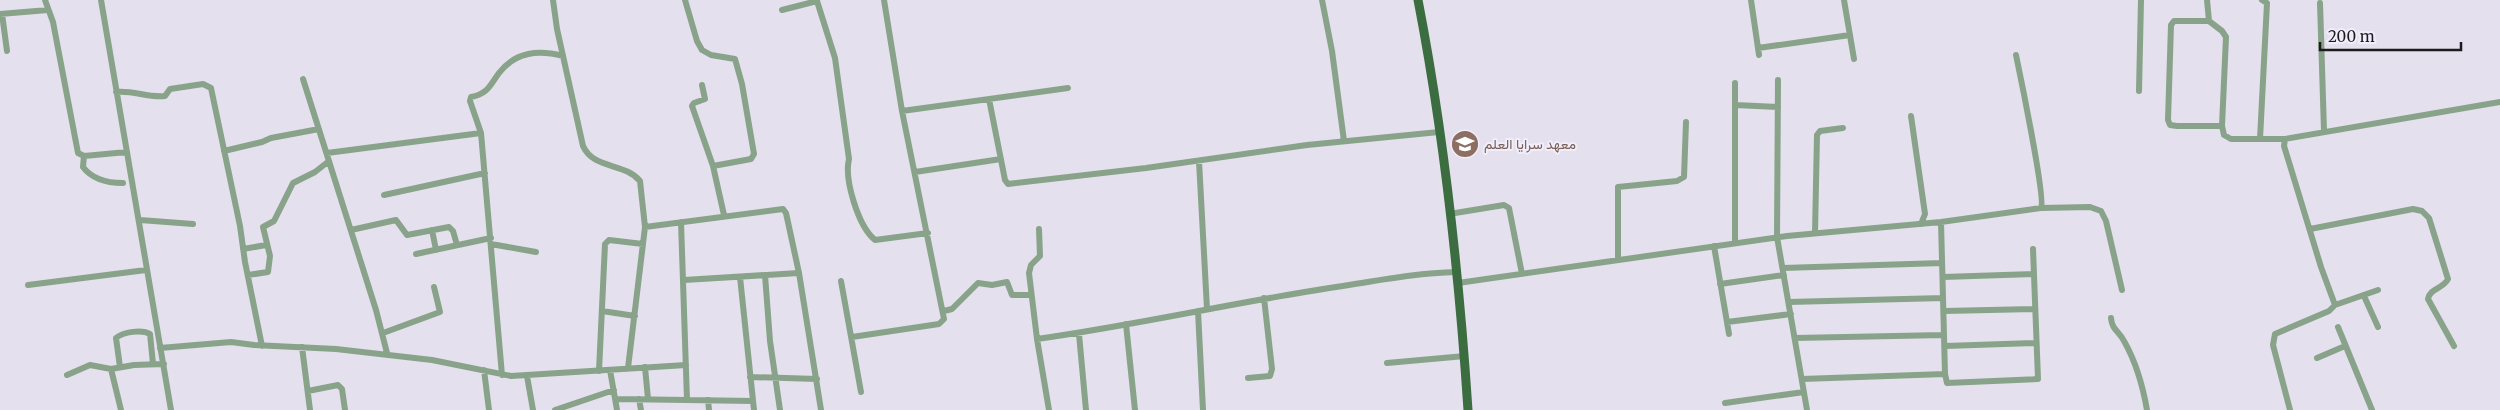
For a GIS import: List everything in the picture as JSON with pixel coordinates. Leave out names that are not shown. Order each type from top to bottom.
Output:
[{"type":"main road","points":[[1418,0],[1439,132],[1458,283],[1468,410]]},
{"type":"street","points":[[45,0],[53,22],[76,150],[84,156],[127,152]]},
{"type":"street","points":[[101,0],[171,410]]},
{"type":"street","points":[[554,0],[563,56],[587,154],[596,161],[630,171],[640,181],[646,227],[642,244],[628,368]]},
{"type":"street","points":[[685,0],[697,41],[702,50],[711,55],[734,59],[737,62],[753,146],[754,156],[751,159],[713,166]]},
{"type":"street","points":[[852,337],[941,323],[944,319],[944,311],[902,111],[884,0]]},
{"type":"street","points":[[1322,0],[1334,60],[1344,141]]},
{"type":"street","points":[[1751,0],[1759,51],[1850,35]]},
{"type":"street","points":[[1844,0],[1854,59]]},
{"type":"street","points":[[2139,91],[2141,0]]},
{"type":"street","points":[[2207,0],[2209,21]]},
{"type":"street","points":[[2260,139],[2267,3],[2262,0]]},
{"type":"street","points":[[782,10],[817,1],[830,38],[838,70],[848,159],[847,168],[860,217],[874,240],[928,233]]},
{"type":"street","points":[[2320,3],[2324,131]]},
{"type":"street","points":[[7,52],[1,14],[48,10]]},
{"type":"street","points":[[2222,126],[2170,125],[2168,120],[2171,24],[2174,21],[2209,21],[2222,30],[2226,36],[2222,126],[2224,136],[2231,139],[2285,139],[2500,102]]},
{"type":"street","points":[[502,375],[481,133],[470,101],[471,97],[484,94],[503,69],[516,58],[538,52],[563,56]]},
{"type":"street","points":[[2016,55],[2043,203],[2041,208]]},
{"type":"street","points":[[303,79],[383,332],[387,353]]},
{"type":"street","points":[[1778,80],[1777,237],[1808,410]]},
{"type":"street","points":[[1735,83],[1735,243]]},
{"type":"street","points":[[116,92],[127,91],[140,96],[159,96],[167,95],[170,89],[203,84],[209,86],[240,226],[262,346]]},
{"type":"street","points":[[702,85],[706,99],[694,103],[692,106],[713,166],[724,215]]},
{"type":"street","points":[[902,111],[1068,88]]},
{"type":"street","points":[[989,99],[1001,160],[1008,184],[1344,141],[1439,132]]},
{"type":"street","points":[[1735,105],[1778,107]]},
{"type":"street","points":[[1911,116],[1924,214],[1921,224]]},
{"type":"street","points":[[1618,260],[1618,187],[1676,181],[1684,177],[1686,122]]},
{"type":"street","points":[[1815,233],[1818,134],[1820,131],[1843,128]]},
{"type":"street","points":[[224,151],[271,138],[319,129]]},
{"type":"street","points":[[327,153],[481,133]]},
{"type":"street","points":[[2285,139],[2284,146],[2335,306]]},
{"type":"street","points":[[84,156],[83,167],[90,174],[113,183],[123,183]]},
{"type":"street","points":[[915,172],[1001,160]]},
{"type":"street","points":[[248,275],[268,272],[270,256],[263,227],[274,221],[291,186],[329,161]]},
{"type":"street","points":[[1199,161],[1207,309]]},
{"type":"street","points":[[384,195],[485,173]]},
{"type":"street","points":[[1449,214],[1504,205],[1509,208],[1522,274]]},
{"type":"street","points":[[1458,283],[1777,237],[1941,222],[2041,208],[2090,207],[2101,212],[2106,221],[2122,290]]},
{"type":"street","points":[[646,227],[781,208],[785,210],[799,273],[821,410]]},
{"type":"street","points":[[2310,229],[2413,209],[2425,213],[2429,218],[2448,280],[2444,285],[2432,292],[2428,299],[2454,346]]},
{"type":"street","points":[[140,220],[193,224]]},
{"type":"street","points":[[351,230],[396,220],[407,234],[450,227],[457,245]]},
{"type":"street","points":[[681,222],[687,400]]},
{"type":"street","points":[[1941,222],[1945,374],[1947,383],[2038,379],[2033,249]]},
{"type":"street","points":[[1039,228],[1040,256],[1029,268],[1037,339],[1049,410]]},
{"type":"street","points":[[432,230],[436,250]]},
{"type":"street","points":[[600,370],[606,242],[614,240],[642,244]]},
{"type":"street","points":[[416,254],[457,245],[491,241],[536,252]]},
{"type":"street","points":[[243,249],[266,245]]},
{"type":"street","points":[[1714,246],[1729,334]]},
{"type":"street","points":[[1783,268],[1942,263]]},
{"type":"street","points":[[28,285],[146,270]]},
{"type":"street","points":[[1037,339],[1079,334],[1264,298],[1408,275],[1456,272]]},
{"type":"street","points":[[684,280],[799,273]]},
{"type":"street","points":[[1942,276],[2034,274]]},
{"type":"street","points":[[765,275],[770,341],[780,410]]},
{"type":"street","points":[[1720,284],[1784,275]]},
{"type":"street","points":[[740,276],[754,410]]},
{"type":"street","points":[[842,281],[861,392]]},
{"type":"street","points":[[944,311],[952,309],[978,283],[992,285],[1006,282],[1012,295],[1031,295]]},
{"type":"street","points":[[383,332],[440,312],[434,286]]},
{"type":"street","points":[[2290,410],[2273,339],[2275,334],[2335,306],[2378,290]]},
{"type":"street","points":[[2364,296],[2378,327]]},
{"type":"street","points":[[1248,378],[1270,376],[1272,369],[1264,298]]},
{"type":"street","points":[[1789,302],[1943,298]]},
{"type":"street","points":[[1944,311],[2035,309]]},
{"type":"street","points":[[602,311],[635,316]]},
{"type":"street","points":[[1198,311],[1202,410]]},
{"type":"street","points":[[1727,322],[1791,314]]},
{"type":"street","points":[[2111,318],[2114,331],[2124,341],[2134,363],[2148,410]]},
{"type":"street","points":[[1126,324],[1135,410]]},
{"type":"street","points":[[2338,327],[2372,410]]},
{"type":"street","points":[[120,367],[116,338],[142,331],[150,334],[153,364]]},
{"type":"street","points":[[1079,334],[1086,410]]},
{"type":"street","points":[[1795,338],[1944,335]]},
{"type":"street","points":[[160,348],[221,342],[387,353],[484,370],[502,375],[527,376],[686,365]]},
{"type":"street","points":[[1945,346],[2036,343]]},
{"type":"street","points":[[2317,358],[2345,346]]},
{"type":"street","points":[[302,347],[310,410]]},
{"type":"street","points":[[1387,363],[1464,356]]},
{"type":"street","points":[[67,374],[90,365],[111,369],[164,364]]},
{"type":"street","points":[[645,367],[648,399]]},
{"type":"street","points":[[111,369],[121,410]]},
{"type":"street","points":[[484,370],[489,410]]},
{"type":"street","points":[[610,370],[617,410]]},
{"type":"street","points":[[1802,379],[1945,374]]},
{"type":"street","points":[[527,376],[533,410]]},
{"type":"street","points":[[750,376],[817,379]]},
{"type":"street","points":[[308,391],[338,386],[342,389],[346,410]]},
{"type":"street","points":[[555,410],[614,390]]},
{"type":"street","points":[[1725,403],[1804,392]]},
{"type":"street","points":[[616,399],[753,401]]},
{"type":"street","points":[[639,399],[642,410]]},
{"type":"street","points":[[708,400],[709,410]]},
{"type":"place","name":"معهد سرايا العلم","points":[[1465,144]]}]
